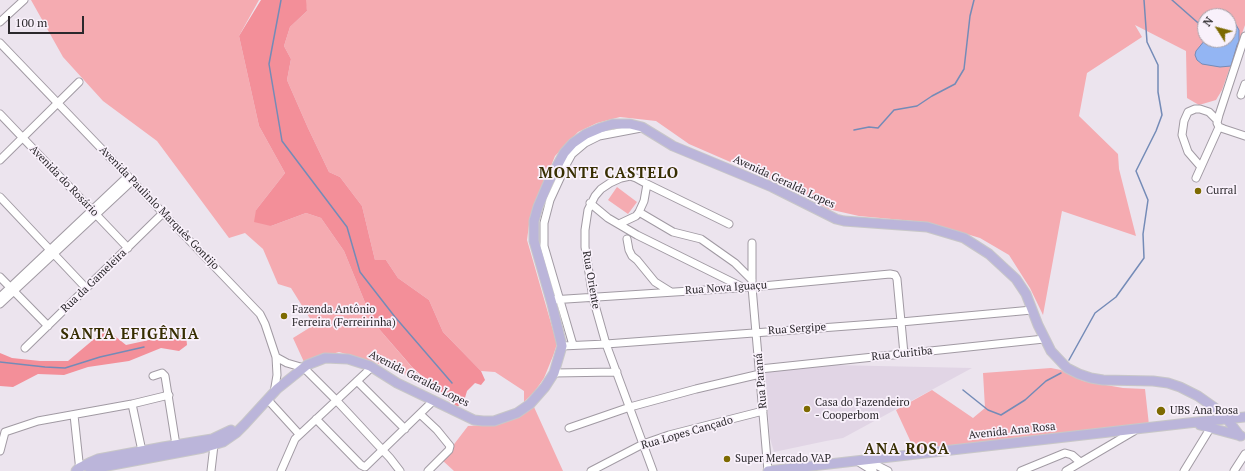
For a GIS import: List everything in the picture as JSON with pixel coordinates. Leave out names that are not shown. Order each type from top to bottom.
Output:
[{"type":"main road","name":"Avenida Geralda Lopes","points":[[213,442],[223,442],[236,433],[274,393],[301,370],[307,365],[325,358],[337,358],[372,367],[398,383],[474,420],[494,421],[517,413],[530,404],[545,387],[554,373],[562,346],[555,299],[534,241],[534,221],[538,207],[557,164],[573,143],[586,134],[613,124],[630,124],[642,127],[673,146],[772,187],[836,219],[844,221],[927,227],[964,238],[989,254],[1009,271],[1021,285],[1044,339],[1051,351],[1067,368],[1079,374],[1104,380],[1153,381],[1168,383],[1180,387],[1206,400],[1227,419],[1243,437]]},
{"type":"main road","name":"Avenida Ana Rosa","points":[[768,471],[1188,423],[1245,418]]},
{"type":"main road","name":"Avenida Ana Rosa","points":[[1188,423],[1212,427],[1243,437]]},
{"type":"main road","points":[[79,470],[98,460],[176,445],[213,442]]},
{"type":"main road","points":[[90,471],[213,442]]},
{"type":"street","points":[[0,22],[24,0]]},
{"type":"street","points":[[1196,178],[1218,124],[1245,36]]},
{"type":"street","name":"Avenida Paulinlo Marquês Gontijo","points":[[0,43],[260,314],[276,357],[277,375],[274,393]]},
{"type":"street","points":[[0,160],[78,82]]},
{"type":"street","points":[[1240,96],[1245,84]]},
{"type":"street","points":[[1201,167],[1188,152],[1182,135],[1184,121],[1188,112],[1195,109],[1200,109],[1209,112],[1218,124],[1245,136]]},
{"type":"street","name":"Avenida do Rosário","points":[[0,114],[128,248]]},
{"type":"street","name":"Rua Oriente","points":[[653,471],[606,344],[593,298],[585,247],[586,218],[590,203],[601,189],[621,178],[630,176],[729,224]]},
{"type":"street","points":[[0,304],[12,289],[130,178]]},
{"type":"street","points":[[619,224],[636,216],[639,212],[644,201],[647,184]]},
{"type":"street","points":[[0,197],[86,288]]},
{"type":"street","points":[[590,203],[603,215],[650,242],[742,287]]},
{"type":"street","points":[[639,212],[673,232],[701,239],[735,263],[752,283]]},
{"type":"street","name":"Rua da Gameleira","points":[[25,348],[163,213]]},
{"type":"street","points":[[627,239],[632,256],[655,282],[671,292]]},
{"type":"street","name":"Rua Paraná","points":[[752,243],[752,283],[768,471]]},
{"type":"street","name":"Rua Nova Iguaçu","points":[[555,299],[593,298],[742,287],[752,283],[858,278],[893,274],[897,279],[901,322]]},
{"type":"street","points":[[0,277],[48,326]]},
{"type":"street","points":[[0,297],[12,289]]},
{"type":"street","name":"Avenida Geralda Lopes","points":[[555,299],[573,345]]},
{"type":"street","name":"Rua Sergipe","points":[[562,346],[901,322],[1032,310]]},
{"type":"street","points":[[901,322],[904,354]]},
{"type":"street","name":"Rua Curitiba","points":[[569,428],[630,407],[760,372],[904,354],[1044,339]]},
{"type":"street","points":[[276,357],[301,370],[336,400],[383,450],[400,471]]},
{"type":"street","points":[[281,471],[292,444],[299,434],[372,367]]},
{"type":"street","points":[[554,373],[617,372]]},
{"type":"street","points":[[153,376],[162,373],[165,376],[176,445]]},
{"type":"street","points":[[357,381],[405,429]]},
{"type":"street","points":[[0,451],[2,431],[38,421],[132,404],[169,395]]},
{"type":"street","points":[[268,400],[299,434]]},
{"type":"street","points":[[316,419],[361,465],[365,467],[433,401]]},
{"type":"street","points":[[132,404],[142,451]]},
{"type":"street","name":"Rua Lopes Cançado","points":[[591,471],[643,444],[763,411]]},
{"type":"street","points":[[420,414],[437,430],[450,448],[428,471]]},
{"type":"street","points":[[74,415],[79,470]]},
{"type":"street","points":[[1184,471],[1212,427]]},
{"type":"street","points":[[1066,471],[1137,429]]},
{"type":"street","points":[[213,442],[213,471]]},
{"type":"street","points":[[1021,471],[1065,453],[1069,453],[1080,462]]},
{"type":"street","points":[[1234,471],[1245,454]]},
{"type":"street","points":[[861,460],[873,471]]},
{"type":"street","points":[[861,460],[888,471]]},
{"type":"shaded area","points":[[31,0],[259,0],[239,36],[259,126],[285,173],[256,210],[271,226],[306,213],[321,218],[344,251],[373,322],[428,384],[374,362],[339,352],[304,362],[293,338],[314,325],[291,288],[278,284],[263,249],[245,233],[229,238],[157,141],[103,101],[63,57]]},
{"type":"shaded area","points":[[261,0],[306,0],[307,11],[290,27],[284,46],[291,59],[287,80],[329,172],[340,177],[362,206],[375,260],[386,260],[398,278],[429,300],[443,332],[481,371],[485,380],[481,385],[475,383],[467,391],[464,401],[457,407],[412,367],[373,322],[344,251],[321,218],[306,213],[271,226],[254,222],[256,210],[285,173],[259,126],[239,36]]},
{"type":"shaded area","points":[[305,0],[1245,0],[1245,25],[1237,48],[1237,8],[1197,8],[1197,48],[1237,48],[1222,90],[1216,100],[1199,105],[1187,98],[1186,51],[1135,25],[1142,37],[1087,73],[1079,116],[1118,154],[1119,169],[1136,236],[1062,211],[1043,315],[1030,288],[1009,255],[980,238],[950,229],[913,221],[859,216],[828,209],[804,194],[689,144],[656,121],[620,117],[597,123],[578,132],[555,156],[530,217],[527,240],[557,344],[544,378],[535,391],[524,402],[524,391],[495,372],[481,371],[443,332],[429,300],[398,278],[386,260],[375,260],[362,206],[340,177],[329,172],[287,80],[291,59],[284,46],[290,27],[307,11]]},
{"type":"shaded area","points":[[617,187],[637,202],[628,214],[608,200]]},
{"type":"shaded area","points":[[106,329],[126,345],[172,335],[186,335],[187,345],[179,351],[161,348],[129,361],[88,367],[64,375],[38,374],[13,387],[0,386],[0,353],[12,358],[40,361],[68,361]]},
{"type":"shaded area","points":[[832,365],[972,368],[843,438],[774,452],[770,438],[765,372]]},
{"type":"shaded area","points":[[1051,368],[1061,370],[1083,381],[1123,388],[1145,389],[1149,425],[915,451],[896,410],[932,390],[973,418],[985,408],[983,373]]},
{"type":"shaded area","points":[[534,407],[563,471],[454,471],[442,460],[468,426],[484,425],[527,411]]},
{"type":"water","points":[[1237,26],[1239,30],[1239,41],[1237,45]]},
{"type":"water","points":[[1198,48],[1236,48],[1231,66],[1220,67],[1202,64],[1197,60],[1195,55]]},
{"type":"waterway","points":[[281,0],[269,64],[282,141],[347,227],[360,272],[395,317],[452,383]]},
{"type":"waterway","points":[[854,130],[869,127],[878,128],[894,110],[917,106],[955,84],[964,69],[970,16],[974,0]]},
{"type":"waterway","points":[[1069,360],[1095,313],[1116,297],[1144,258],[1143,234],[1148,200],[1136,171],[1156,131],[1162,115],[1158,92],[1158,65],[1147,42],[1144,0]]},
{"type":"waterway","points":[[1172,0],[1197,22]]},
{"type":"waterway","points":[[0,362],[65,368],[100,357],[144,347]]},
{"type":"waterway","points":[[963,390],[988,410],[1001,415],[1025,400],[1046,381],[1061,373]]},
{"type":"place","name":"Curral","points":[[1198,191]]},
{"type":"place","name":"Fazenda Antônio Ferreira (Ferreirinha)","points":[[284,316]]},
{"type":"place","name":"Casa do Fazendeiro - Cooperbom","points":[[807,409]]},
{"type":"place","name":"UBS Ana Rosa","points":[[1161,411]]},
{"type":"place","name":"Super Mercado VAP","points":[[727,459]]},
{"type":"district","name":"MONTE CASTELO","points":[[609,174]]},
{"type":"district","name":"SANTA EFIGÊNIA","points":[[130,335]]},
{"type":"district","name":"ANA ROSA","points":[[907,450]]}]
